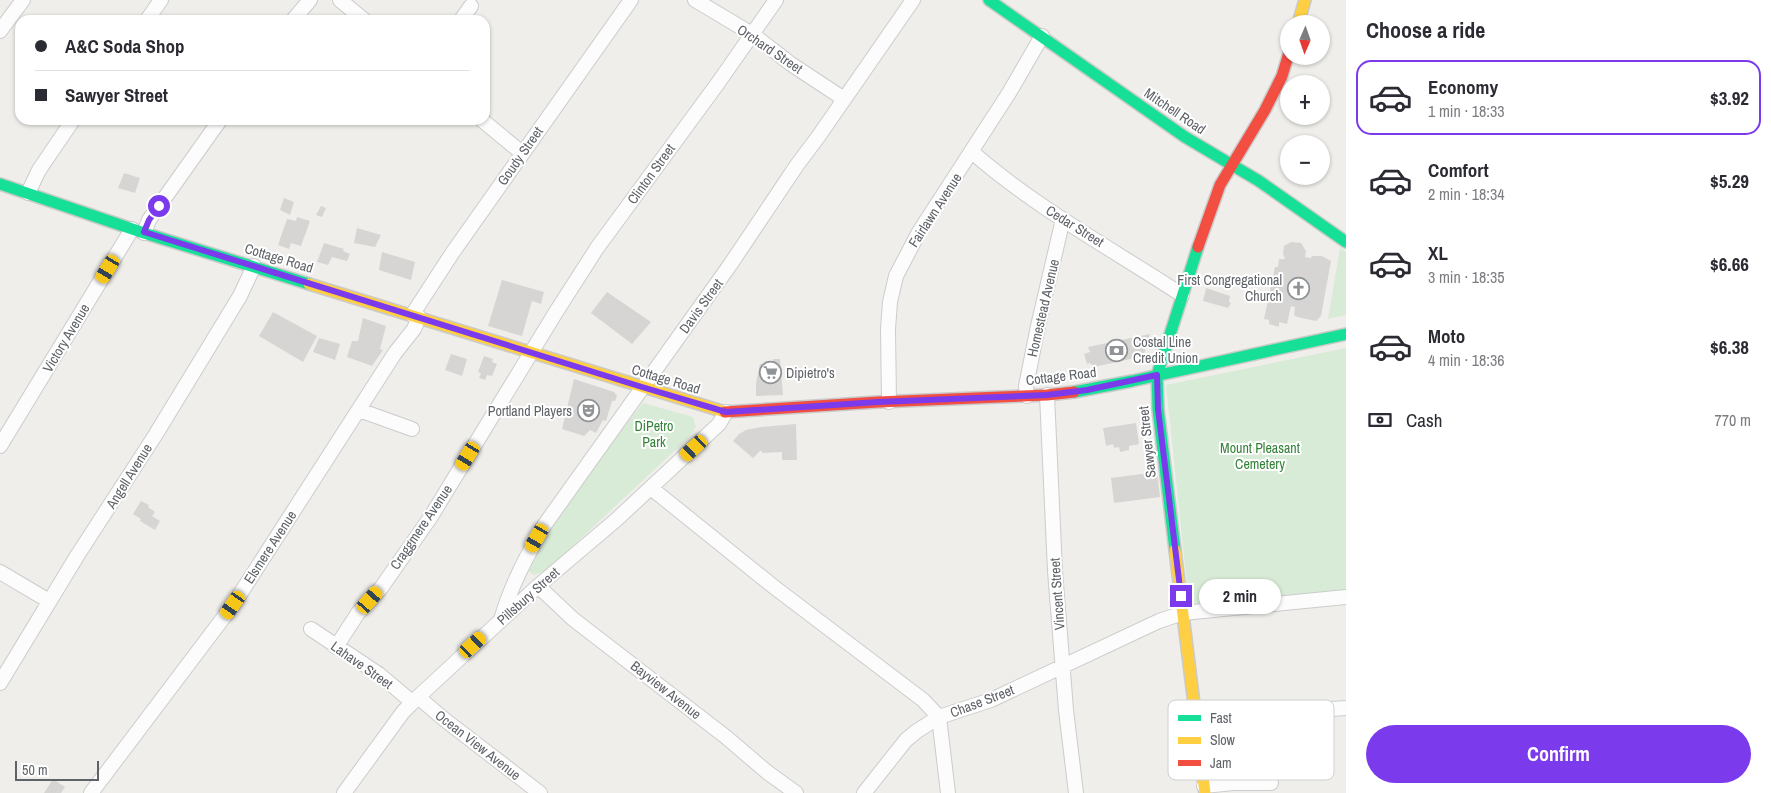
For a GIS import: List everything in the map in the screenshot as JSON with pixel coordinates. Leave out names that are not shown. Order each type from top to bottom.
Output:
[{"type":"street","points":[[0,31],[23,0]]},
{"type":"street","points":[[150,15],[161,0]]},
{"type":"street","points":[[297,15],[310,0]]},
{"type":"street","points":[[340,0],[358,15]]},
{"type":"street","name":"Goudy Street","points":[[416,316],[452,252],[631,0]]},
{"type":"street","name":"Orchard Street","points":[[695,0],[752,34],[844,99]]},
{"type":"street","name":"Clinton Street","points":[[532,352],[597,248],[718,83],[776,0]]},
{"type":"street","name":"Davis Street","points":[[501,620],[520,572],[543,527],[730,265],[797,165],[913,0]]},
{"type":"street","name":"Mitchell Road","points":[[989,0],[1185,137],[1259,181],[1346,242]]},
{"type":"street","points":[[1301,15],[1305,0]]},
{"type":"street","points":[[465,15],[471,6]]},
{"type":"street","name":"Fairlawn Avenue","points":[[889,402],[888,329],[890,302],[896,276],[919,232],[972,152],[1042,36]]},
{"type":"street","name":"Sawyer Street","points":[[1193,700],[1158,409],[1157,375],[1209,213],[1220,185],[1265,110],[1285,65]]},
{"type":"street","points":[[28,193],[39,170],[70,125]]},
{"type":"street","name":"Victory Avenue","points":[[0,446],[138,231],[149,220],[216,125]]},
{"type":"street","points":[[488,125],[522,153]]},
{"type":"street","name":"Cedar Street","points":[[972,152],[996,174],[1182,295]]},
{"type":"street","name":"Cottage Road","points":[[0,184],[138,231],[726,412],[1047,395],[1087,390],[1346,334]]},
{"type":"street","name":"Homestead Avenue","points":[[1027,396],[1026,386],[1038,326],[1063,219]]},
{"type":"street","name":"Angell Avenue","points":[[0,684],[49,601],[156,434],[240,296],[254,266]]},
{"type":"street","name":"Elsmere Avenue","points":[[91,793],[233,605],[395,353],[414,329],[416,316]]},
{"type":"street","name":"Craggmere Avenue","points":[[336,647],[358,613],[381,588],[430,518],[532,352]]},
{"type":"street","name":"Vincent Street","points":[[1047,395],[1055,571],[1062,667],[1076,793]]},
{"type":"street","points":[[360,410],[412,429]]},
{"type":"street","name":"Pillsbury Street","points":[[344,793],[386,734],[415,699],[538,586],[651,488],[720,424],[726,412]]},
{"type":"street","name":"Chase Street","points":[[651,488],[774,587],[923,700],[939,717],[991,700],[1159,621],[1183,613],[1346,597]]},
{"type":"street","points":[[0,572],[49,601]]},
{"type":"street","name":"Bayview Avenue","points":[[538,586],[572,618],[796,793]]},
{"type":"street","name":"Lahave Street","points":[[311,629],[415,699]]},
{"type":"street","name":"Ocean View Avenue","points":[[415,699],[540,793]]},
{"type":"street","points":[[864,793],[906,740],[939,717],[948,793]]},
{"type":"street","points":[[1204,789],[1233,783],[1271,783]]},
{"type":"green space","points":[[1340,248],[1346,252],[1346,315],[1328,319]]},
{"type":"green space","name":"Mount Pleasant Cemetery","points":[[1346,348],[1346,590],[1189,604],[1166,385]]},
{"type":"green space","name":"DiPetro Park","points":[[643,403],[693,417],[696,427],[687,439],[547,570],[534,575],[528,571],[541,538]]},
{"type":"building","points":[[124,173],[140,178],[135,193],[118,188]]},
{"type":"building","points":[[284,198],[294,202],[290,215],[280,210]]},
{"type":"building","points":[[321,206],[326,208],[322,217],[316,215]]},
{"type":"building","points":[[297,217],[310,221],[301,246],[291,243],[289,249],[278,245],[287,219],[296,221]]},
{"type":"building","points":[[357,228],[381,235],[375,247],[354,243]]},
{"type":"building","name":"First Congregational Church","points":[[1291,242],[1301,243],[1306,251],[1305,257],[1322,256],[1331,261],[1321,316],[1316,321],[1297,317],[1294,315],[1295,307],[1291,306],[1287,324],[1279,322],[1279,327],[1269,324],[1269,320],[1264,319],[1275,267],[1278,267],[1279,259],[1285,259],[1283,254],[1284,246]]},
{"type":"building","points":[[324,243],[344,249],[343,251],[350,254],[347,261],[332,257],[328,265],[317,262]]},
{"type":"building","points":[[382,252],[415,262],[411,280],[379,270]]},
{"type":"building","points":[[502,280],[544,292],[541,304],[532,301],[522,336],[488,326]]},
{"type":"building","points":[[1206,288],[1230,296],[1229,302],[1231,303],[1228,308],[1203,301]]},
{"type":"building","points":[[607,292],[651,322],[632,344],[591,313]]},
{"type":"building","points":[[273,312],[317,336],[303,362],[259,336]]},
{"type":"building","points":[[363,318],[386,326],[380,349],[383,350],[372,366],[347,357],[352,341],[358,341]]},
{"type":"building","name":"Costal Line Credit Union","points":[[1150,334],[1144,354],[1139,357],[1094,367],[1090,363],[1087,364],[1084,354],[1090,352],[1088,347]]},
{"type":"building","points":[[319,338],[340,344],[335,360],[313,352]]},
{"type":"building","points":[[451,354],[467,359],[462,376],[445,370]]},
{"type":"building","points":[[484,356],[493,359],[492,362],[497,364],[492,376],[487,375],[485,380],[479,378],[481,373],[478,372]]},
{"type":"building","name":"Dipietro's","points":[[773,359],[780,359],[783,395],[756,396],[756,383],[760,364],[773,363]]},
{"type":"building","name":"Portland Players","points":[[574,379],[614,392],[617,396],[615,401],[612,401],[606,421],[603,420],[596,433],[590,430],[584,436],[562,429]]},
{"type":"building","points":[[1136,423],[1139,444],[1129,446],[1129,450],[1120,452],[1119,447],[1114,448],[1113,444],[1106,446],[1103,428]]},
{"type":"building","points":[[796,424],[797,460],[782,460],[782,452],[762,453],[762,451],[753,458],[733,441],[746,430]]},
{"type":"building","points":[[1157,472],[1160,497],[1114,503],[1111,478]]},
{"type":"building","points":[[141,501],[149,505],[148,507],[155,512],[152,516],[160,521],[155,530],[140,521],[141,519],[133,514]]},
{"type":"building","points":[[53,779],[65,787],[61,793],[44,793]]},
{"type":"traffic: fast","points":[[989,0],[1185,137],[1259,181],[1346,242]]},
{"type":"traffic: fast","points":[[0,184],[144,233],[309,284]]},
{"type":"traffic: fast","points":[[1175,550],[1158,409],[1157,375],[1198,247]]},
{"type":"traffic: fast","points":[[1074,392],[1346,334]]},
{"type":"traffic: slow","points":[[1301,15],[1305,0]]},
{"type":"traffic: slow","points":[[309,284],[725,412]]},
{"type":"traffic: slow","points":[[1175,550],[1194,700]]},
{"type":"traffic: slow","points":[[1203,780],[1205,793]]},
{"type":"traffic: jam","points":[[1198,247],[1220,185],[1265,110],[1285,65]]},
{"type":"traffic: jam","points":[[725,412],[1074,392]]},
{"type":"place","name":"First Congregational Church","points":[[1298,288]]},
{"type":"place","name":"Costal Line Credit Union","points":[[1117,350]]},
{"type":"place","name":"Dipietro's","points":[[770,373]]},
{"type":"place","name":"Portland Players","points":[[588,411]]},
{"type":"route","points":[[159,206],[149,220],[144,232],[726,412],[878,402],[1047,395],[1087,390],[1157,375],[1158,409],[1181,596]]}]
